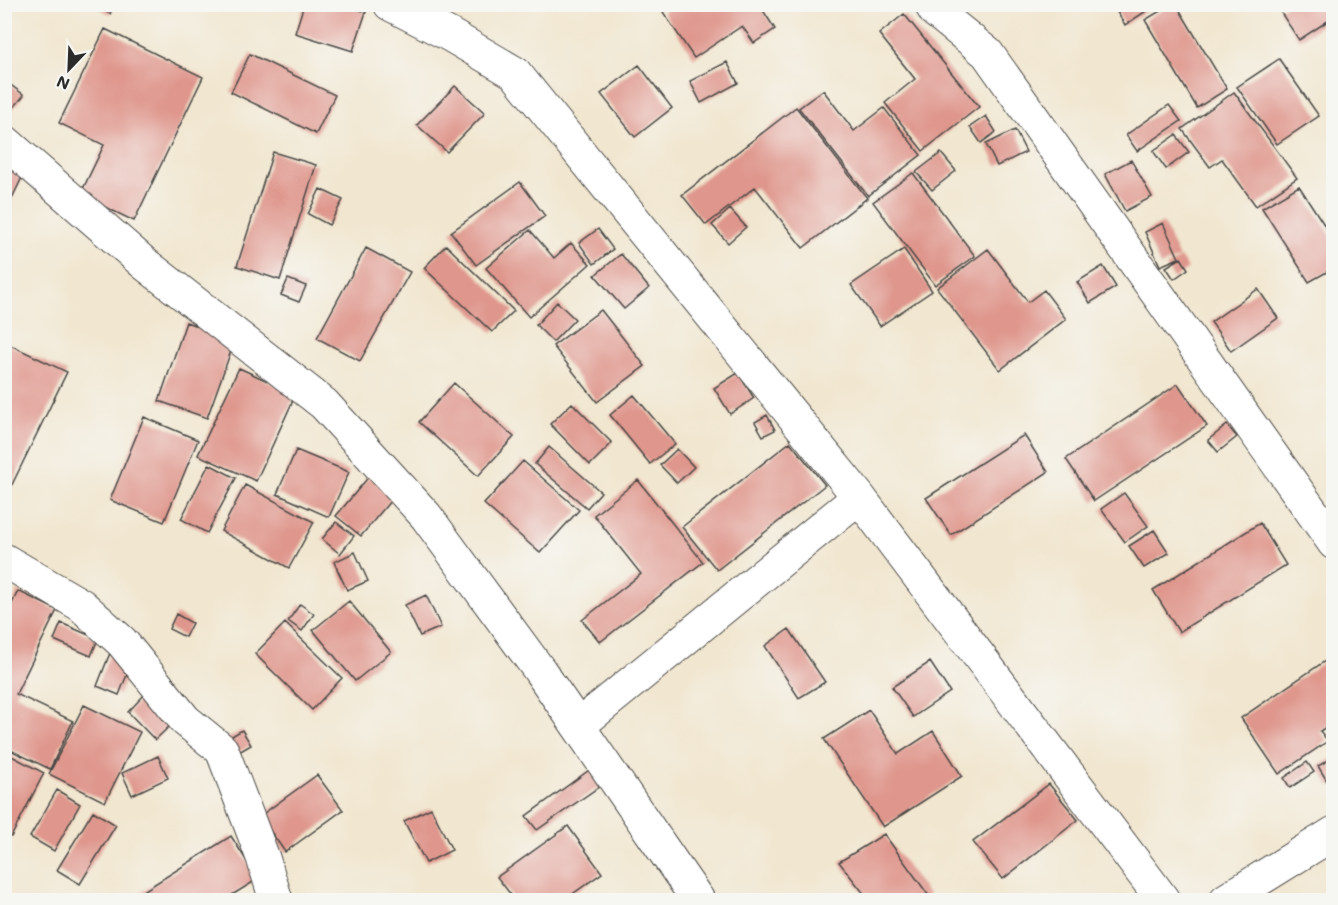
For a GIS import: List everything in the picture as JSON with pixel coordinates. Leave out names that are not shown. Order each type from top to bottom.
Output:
[{"type":"street","points":[[390,4],[450,35],[515,73],[860,497],[1163,900]]},
{"type":"street","points":[[937,6],[987,53],[1334,543]]},
{"type":"street","points":[[4,141],[145,264],[324,404],[426,516],[533,662],[698,900]]},
{"type":"street","points":[[578,726],[860,497]]},
{"type":"street","points":[[4,560],[81,605],[122,642],[185,720],[222,750],[276,900]]},
{"type":"street","points":[[1226,900],[1334,833]]},
{"type":"building","points":[[92,4],[114,4],[110,14]]},
{"type":"building","points":[[304,4],[343,4],[366,12],[353,51],[295,33]]},
{"type":"building","points":[[675,4],[759,4],[775,29],[754,43],[742,26],[694,58],[663,12]]},
{"type":"building","points":[[1112,4],[1157,4],[1125,25]]},
{"type":"building","points":[[1172,4],[1176,4],[1227,89],[1197,108],[1145,20]]},
{"type":"building","points":[[1287,4],[1334,4],[1334,17],[1299,40],[1279,10]]},
{"type":"building","points":[[904,14],[979,107],[923,151],[885,103],[915,79],[879,34]]},
{"type":"building","points":[[105,29],[203,77],[134,221],[80,195],[104,145],[59,123]]},
{"type":"building","points":[[250,54],[335,95],[316,134],[231,92]]},
{"type":"building","points":[[1279,59],[1319,116],[1277,144],[1237,87]]},
{"type":"building","points":[[727,62],[738,83],[701,103],[690,81]]},
{"type":"building","points":[[639,65],[672,108],[635,137],[601,94]]},
{"type":"building","points":[[4,80],[24,95],[4,120]]},
{"type":"building","points":[[455,86],[485,113],[447,152],[417,125]]},
{"type":"building","points":[[823,90],[854,131],[884,108],[921,155],[868,196],[799,108]]},
{"type":"building","points":[[1234,92],[1297,178],[1256,206],[1222,159],[1210,167],[1182,129]]},
{"type":"building","points":[[1169,105],[1181,121],[1137,151],[1126,135]]},
{"type":"building","points":[[796,107],[867,198],[803,248],[755,187],[706,225],[682,195]]},
{"type":"building","points":[[986,116],[996,132],[981,143],[970,127]]},
{"type":"building","points":[[1015,130],[1026,152],[997,166],[986,144]]},
{"type":"building","points":[[1176,135],[1189,152],[1166,169],[1153,151]]},
{"type":"building","points":[[273,152],[316,165],[280,280],[237,266]]},
{"type":"building","points":[[941,153],[956,171],[932,190],[916,172]]},
{"type":"building","points":[[4,159],[26,169],[4,215]]},
{"type":"building","points":[[1131,160],[1152,197],[1125,211],[1105,174]]},
{"type":"building","points":[[913,173],[975,256],[935,285],[873,202]]},
{"type":"building","points":[[520,182],[545,216],[476,265],[451,232]]},
{"type":"building","points":[[1299,186],[1334,240],[1334,268],[1309,282],[1262,208]]},
{"type":"building","points":[[320,189],[343,200],[329,225],[308,214]]},
{"type":"building","points":[[730,209],[746,227],[728,243],[712,225]]},
{"type":"building","points":[[1163,223],[1179,258],[1160,266],[1145,232]]},
{"type":"building","points":[[598,229],[613,249],[594,264],[579,243]]},
{"type":"building","points":[[530,230],[554,258],[571,243],[590,264],[529,317],[486,268]]},
{"type":"building","points":[[446,245],[514,311],[492,332],[424,268]]},
{"type":"building","points":[[366,248],[410,272],[360,361],[317,338]]},
{"type":"building","points":[[904,249],[932,291],[880,326],[851,285]]},
{"type":"building","points":[[988,249],[1028,302],[1044,290],[1066,319],[1000,370],[937,288]]},
{"type":"building","points":[[621,254],[649,288],[624,309],[595,275]]},
{"type":"building","points":[[1181,258],[1188,269],[1174,279],[1166,267]]},
{"type":"building","points":[[1103,266],[1116,287],[1090,303],[1077,282]]},
{"type":"building","points":[[288,279],[306,286],[299,302],[281,295]]},
{"type":"building","points":[[1258,289],[1278,318],[1231,351],[1211,322]]},
{"type":"building","points":[[557,302],[575,319],[553,342],[536,325]]},
{"type":"building","points":[[601,310],[645,366],[597,402],[553,346]]},
{"type":"building","points":[[186,322],[235,340],[207,418],[159,401]]},
{"type":"building","points":[[4,342],[67,372],[4,501]]},
{"type":"building","points":[[239,368],[296,394],[256,481],[198,455]]},
{"type":"building","points":[[738,373],[754,398],[730,414],[714,388]]},
{"type":"building","points":[[454,383],[514,437],[478,476],[419,422]]},
{"type":"building","points":[[1178,384],[1207,426],[1094,501],[1066,459]]},
{"type":"building","points":[[634,395],[675,444],[650,464],[610,415]]},
{"type":"building","points":[[572,403],[612,443],[590,465],[550,424]]},
{"type":"building","points":[[767,415],[775,430],[763,436],[755,422]]},
{"type":"building","points":[[144,417],[198,440],[164,522],[110,500]]},
{"type":"building","points":[[1227,425],[1237,437],[1218,452],[1208,440]]},
{"type":"building","points":[[1024,435],[1048,472],[951,535],[926,498]]},
{"type":"building","points":[[790,442],[825,485],[717,570],[682,527]]},
{"type":"building","points":[[549,447],[601,492],[587,508],[535,464]]},
{"type":"building","points":[[677,449],[694,467],[677,483],[660,465]]},
{"type":"building","points":[[296,450],[349,472],[329,517],[277,494]]},
{"type":"building","points":[[523,461],[579,510],[540,553],[484,504]]},
{"type":"building","points":[[209,464],[236,478],[207,533],[181,519]]},
{"type":"building","points":[[371,474],[396,494],[361,536],[336,516]]},
{"type":"building","points":[[638,480],[703,562],[600,642],[582,620],[641,574],[594,515]]},
{"type":"building","points":[[245,485],[314,522],[289,568],[221,531]]},
{"type":"building","points":[[1124,493],[1148,526],[1125,542],[1101,509]]},
{"type":"building","points":[[336,522],[354,536],[340,554],[322,539]]},
{"type":"building","points":[[1260,523],[1286,565],[1179,632],[1153,590]]},
{"type":"building","points":[[1154,530],[1169,553],[1144,568],[1129,546]]},
{"type":"building","points":[[355,552],[368,581],[347,590],[334,562]]},
{"type":"building","points":[[18,591],[57,610],[16,694],[73,721],[50,769],[4,747],[4,620]]},
{"type":"building","points":[[426,595],[441,627],[420,636],[405,605]]},
{"type":"building","points":[[349,601],[391,652],[355,681],[313,630]]},
{"type":"building","points":[[300,604],[314,614],[302,631],[288,621]]},
{"type":"building","points":[[176,614],[192,623],[185,637],[169,629]]},
{"type":"building","points":[[61,623],[98,639],[91,656],[54,640]]},
{"type":"building","points":[[285,623],[342,678],[312,710],[255,654]]},
{"type":"building","points":[[789,629],[825,682],[799,698],[765,646]]},
{"type":"building","points":[[110,653],[132,662],[119,695],[97,686]]},
{"type":"building","points":[[1334,655],[1334,722],[1320,731],[1328,741],[1279,774],[1241,718]]},
{"type":"building","points":[[930,662],[950,692],[913,717],[892,687]]},
{"type":"building","points":[[146,693],[174,722],[155,740],[128,712]]},
{"type":"building","points":[[84,705],[140,732],[105,802],[49,774]]},
{"type":"building","points":[[869,710],[898,754],[933,731],[962,776],[883,827],[824,739]]},
{"type":"building","points":[[242,730],[251,745],[234,755],[225,740]]},
{"type":"building","points":[[4,752],[44,773],[11,837],[4,833]]},
{"type":"building","points":[[158,756],[168,778],[132,795],[122,773]]},
{"type":"building","points":[[1334,757],[1334,784],[1330,786],[1318,766]]},
{"type":"building","points":[[1307,762],[1314,772],[1290,788],[1284,778]]},
{"type":"building","points":[[592,768],[603,784],[537,830],[526,816]]},
{"type":"building","points":[[317,775],[343,810],[285,852],[260,816]]},
{"type":"building","points":[[1049,784],[1078,820],[1003,879],[973,842]]},
{"type":"building","points":[[57,790],[80,804],[54,851],[30,837]]},
{"type":"building","points":[[431,808],[452,850],[426,863],[404,821]]},
{"type":"building","points":[[93,811],[116,825],[80,884],[57,870]]},
{"type":"building","points":[[568,826],[602,873],[564,900],[515,900],[497,877]]},
{"type":"building","points":[[884,834],[932,900],[869,900],[839,862]]},
{"type":"building","points":[[231,836],[258,879],[224,900],[129,900]]}]
